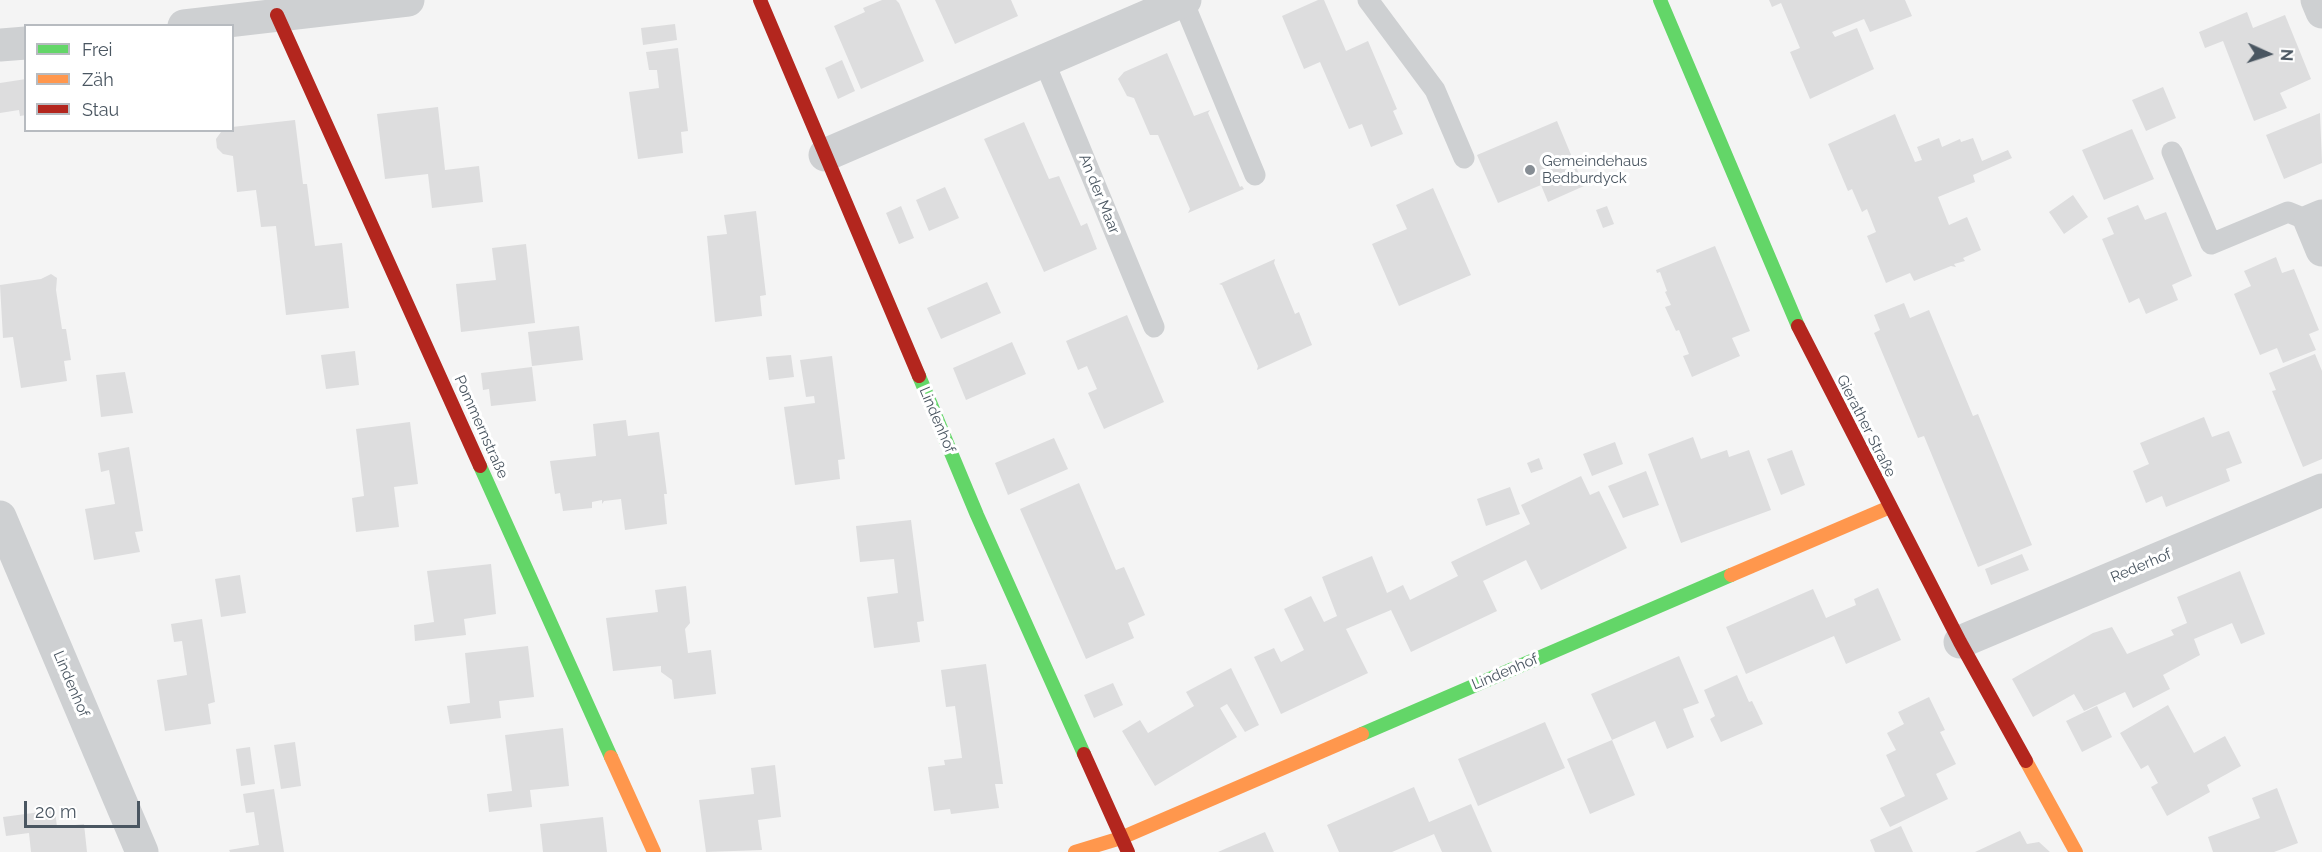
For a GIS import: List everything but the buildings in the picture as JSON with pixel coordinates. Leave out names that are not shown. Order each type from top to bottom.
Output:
[{"type":"street","points":[[201,24],[408,0]]},
{"type":"street","name":"Lindenhof","points":[[760,0],[977,515],[1121,838]]},
{"type":"street","name":"Gierather Straße","points":[[1660,0],[1793,316],[1960,642],[2076,852]]},
{"type":"street","points":[[2317,0],[2322,12]]},
{"type":"street","points":[[825,155],[1184,1]]},
{"type":"street","name":"Pommernstraße","points":[[277,15],[654,852]]},
{"type":"street","points":[[0,45],[24,43]]},
{"type":"street","name":"Rederhof","points":[[1960,642],[2322,489]]},
{"type":"street","name":"Lindenhof","points":[[1075,852],[1121,838],[1890,507]]},
{"type":"street","name":"Lindenhof","points":[[0,517],[142,852]]},
{"type":"street","points":[[1121,838],[1128,852]]},
{"type":"lane","points":[[1368,0],[1436,90],[1464,158]]},
{"type":"lane","points":[[1184,1],[1255,175]]},
{"type":"lane","name":"An der Maar","points":[[1044,61],[1154,327]]},
{"type":"lane","points":[[2172,152],[2211,244],[2288,213],[2318,229]]},
{"type":"traffic: fast","points":[[1660,0],[1798,326]]},
{"type":"traffic: fast","points":[[919,376],[977,515],[1084,754]]},
{"type":"traffic: fast","points":[[480,466],[611,757]]},
{"type":"traffic: fast","points":[[1362,734],[1731,575]]},
{"type":"traffic: slow","points":[[1731,575],[1890,507]]},
{"type":"traffic: slow","points":[[1075,852],[1121,838],[1362,734]]},
{"type":"traffic: slow","points":[[611,757],[654,852]]},
{"type":"traffic: slow","points":[[2026,761],[2076,852]]},
{"type":"traffic: jam","points":[[760,0],[919,376]]},
{"type":"traffic: jam","points":[[277,15],[480,466]]},
{"type":"traffic: jam","points":[[1798,326],[1960,642],[2026,761]]},
{"type":"traffic: jam","points":[[1084,754],[1128,852]]},
{"type":"place","name":"Gemeindehaus Bedburdyck","points":[[1530,170]]}]
